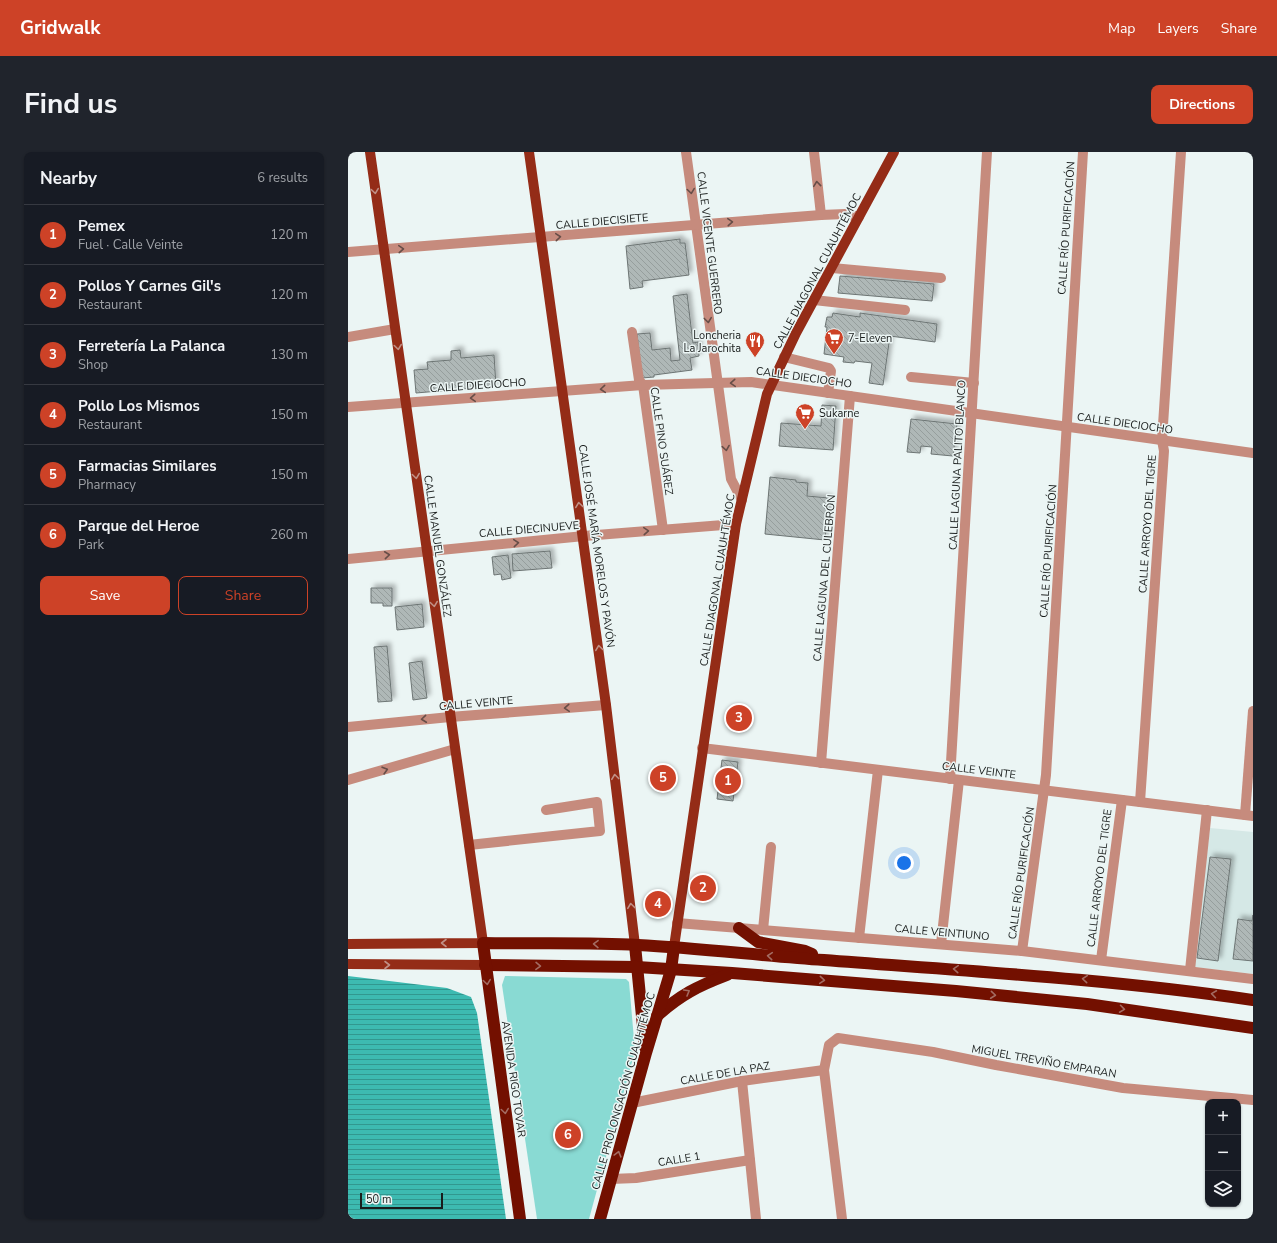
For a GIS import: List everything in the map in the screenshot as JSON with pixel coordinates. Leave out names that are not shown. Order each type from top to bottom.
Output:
[{"type":"highway","points":[[739,928],[758,942],[805,951],[824,960]]},
{"type":"highway","points":[[483,943],[674,947],[1091,980],[1175,988],[1253,1000]]},
{"type":"highway","name":"AVENIDA RIGO TOVAR","points":[[483,943],[520,1219]]},
{"type":"highway","points":[[635,945],[646,1053]]},
{"type":"highway","name":"CALLE PROLONGACIÓN CUAUHTÉMOC","points":[[600,1219],[656,1017],[671,970],[674,947]]},
{"type":"highway","points":[[485,965],[637,967],[956,991],[1087,1004],[1253,1028]]},
{"type":"highway","points":[[656,1017],[682,995],[698,986],[732,973]]},
{"type":"main road","name":"CALLE MANUEL GONZÁLEZ","points":[[370,152],[483,943]]},
{"type":"main road","name":"CALLE JOSÉ MARÍA MORELOS Y PAVÓN","points":[[529,152],[584,536],[635,945]]},
{"type":"main road","name":"CALLE DIAGONAL CUAUHTÉMOC","points":[[674,947],[736,524],[759,426],[772,384],[784,357],[894,152]]},
{"type":"main road","points":[[348,944],[483,943]]},
{"type":"main road","points":[[348,964],[485,965]]},
{"type":"street","name":"CALLE VICENTE GUERRERO","points":[[686,152],[716,384],[730,479],[742,500]]},
{"type":"street","points":[[814,152],[821,215]]},
{"type":"street","name":"CALLE LAGUNA PALITO BLANCO","points":[[941,944],[955,780],[974,383],[987,152]]},
{"type":"street","name":"CALLE RÍO PURIFICACIÓN","points":[[1022,951],[1047,767],[1083,152]]},
{"type":"street","name":"CALLE ARROYO DEL TIGRE","points":[[1140,802],[1164,451],[1162,440],[1181,152]]},
{"type":"street","name":"CALLE DIECISIETE","points":[[348,252],[821,215],[845,214],[858,217]]},
{"type":"street","points":[[832,268],[941,278]]},
{"type":"street","points":[[814,300],[904,310]]},
{"type":"street","points":[[348,337],[395,329]]},
{"type":"street","name":"CALLE PINO SUÁREZ","points":[[632,332],[639,380],[643,386],[663,530]]},
{"type":"street","points":[[784,357],[829,368],[831,371],[828,393]]},
{"type":"street","points":[[911,377],[974,383]]},
{"type":"street","name":"CALLE DIECIOCHO","points":[[348,407],[643,386],[751,382],[1253,453]]},
{"type":"street","name":"CALLE LAGUNA DEL CULEBRÓN","points":[[821,762],[850,396]]},
{"type":"street","name":"CALLE DIECINUEVE","points":[[348,560],[584,536],[736,524]]},
{"type":"street","name":"CALLE VEINTE","points":[[348,727],[606,704]]},
{"type":"street","points":[[1249,815],[1253,711]]},
{"type":"street","name":"CALLE VEINTE","points":[[702,748],[1249,815]]},
{"type":"street","points":[[348,780],[455,749]]},
{"type":"street","points":[[859,938],[878,770]]},
{"type":"street","name":"CALLE ARROYO DEL TIGRE","points":[[1101,960],[1122,800]]},
{"type":"street","points":[[469,846],[600,831],[597,802],[546,810]]},
{"type":"street","points":[[1190,970],[1207,810]]},
{"type":"street","points":[[763,930],[771,847]]},
{"type":"street","name":"CALLE VEINTIUNO","points":[[677,923],[1022,951],[1190,970],[1253,979]]},
{"type":"street","name":"MIGUEL TREVIÑO EMPARAN","points":[[824,1070],[829,1045],[832,1041],[838,1038],[933,1052],[996,1066],[1123,1088],[1253,1100]]},
{"type":"street","points":[[824,1070],[842,1219]]},
{"type":"street","name":"CALLE DE LA PAZ","points":[[632,1103],[742,1081],[824,1070]]},
{"type":"street","points":[[742,1081],[755,1219]]},
{"type":"street","name":"CALLE 1","points":[[611,1179],[636,1178],[750,1160]]},
{"type":"shaded area","points":[[1210,828],[1253,832],[1253,974],[1194,967]]},
{"type":"shaded area","points":[[348,976],[447,988],[471,997],[477,1013],[506,1219],[348,1219]]},
{"type":"shaded area","points":[[505,976],[626,979],[629,982],[635,1051],[589,1219],[537,1219],[502,985]]},
{"type":"building","points":[[680,239],[680,243],[685,243],[689,275],[642,281],[643,287],[630,289],[626,246]]},
{"type":"building","points":[[840,276],[934,284],[932,301],[838,293]]},
{"type":"building","points":[[687,294],[693,343],[698,342],[699,356],[690,358],[692,370],[642,378],[637,334],[650,333],[652,350],[670,348],[671,361],[680,360],[673,296]]},
{"type":"building","points":[[833,313],[860,317],[860,313],[937,324],[935,342],[890,336],[883,385],[869,383],[872,363],[855,361],[854,363],[843,362],[844,357],[824,354],[827,317],[832,317]]},
{"type":"building","points":[[460,350],[461,358],[494,355],[496,386],[416,393],[414,370],[428,369],[427,362],[451,360],[451,351]]},
{"type":"building","points":[[822,405],[836,406],[833,450],[779,446],[781,423],[821,426]]},
{"type":"building","points":[[911,419],[957,424],[953,456],[931,454],[932,447],[921,446],[920,453],[907,452]]},
{"type":"building","points":[[770,477],[808,483],[807,496],[829,498],[825,540],[765,534]]},
{"type":"building","points":[[550,551],[552,568],[513,571],[512,554]]},
{"type":"building","points":[[508,555],[511,578],[502,580],[501,574],[494,575],[492,557]]},
{"type":"building","points":[[371,588],[392,588],[392,606],[383,606],[383,603],[371,603]]},
{"type":"building","points":[[422,604],[424,627],[397,630],[395,607]]},
{"type":"building","points":[[387,646],[392,701],[378,702],[374,647]]},
{"type":"building","points":[[422,661],[427,698],[413,700],[409,663]]},
{"type":"building","points":[[722,760],[738,762],[733,801],[717,799]]},
{"type":"building","points":[[1210,857],[1231,859],[1218,961],[1197,958]]},
{"type":"building","points":[[1253,915],[1253,961],[1233,959],[1238,919],[1252,921]]},
{"type":"place","name":"7-Eleven","points":[[834,355]]},
{"type":"place","name":"Loncheria La Jarochita","points":[[755,358]]},
{"type":"place","name":"Sukarne","points":[[805,430]]},
{"type":"place","name":"Ferretería La Palanca","points":[[739,718]]},
{"type":"place","name":"Farmacias Similares","points":[[663,778]]},
{"type":"place","name":"Pemex","points":[[728,781]]},
{"type":"place","name":"Pollos Y Carnes Gil's","points":[[703,888]]},
{"type":"place","name":"Pollo Los Mismos","points":[[658,904]]},
{"type":"place","name":"Parque del Heroe","points":[[568,1135]]}]
